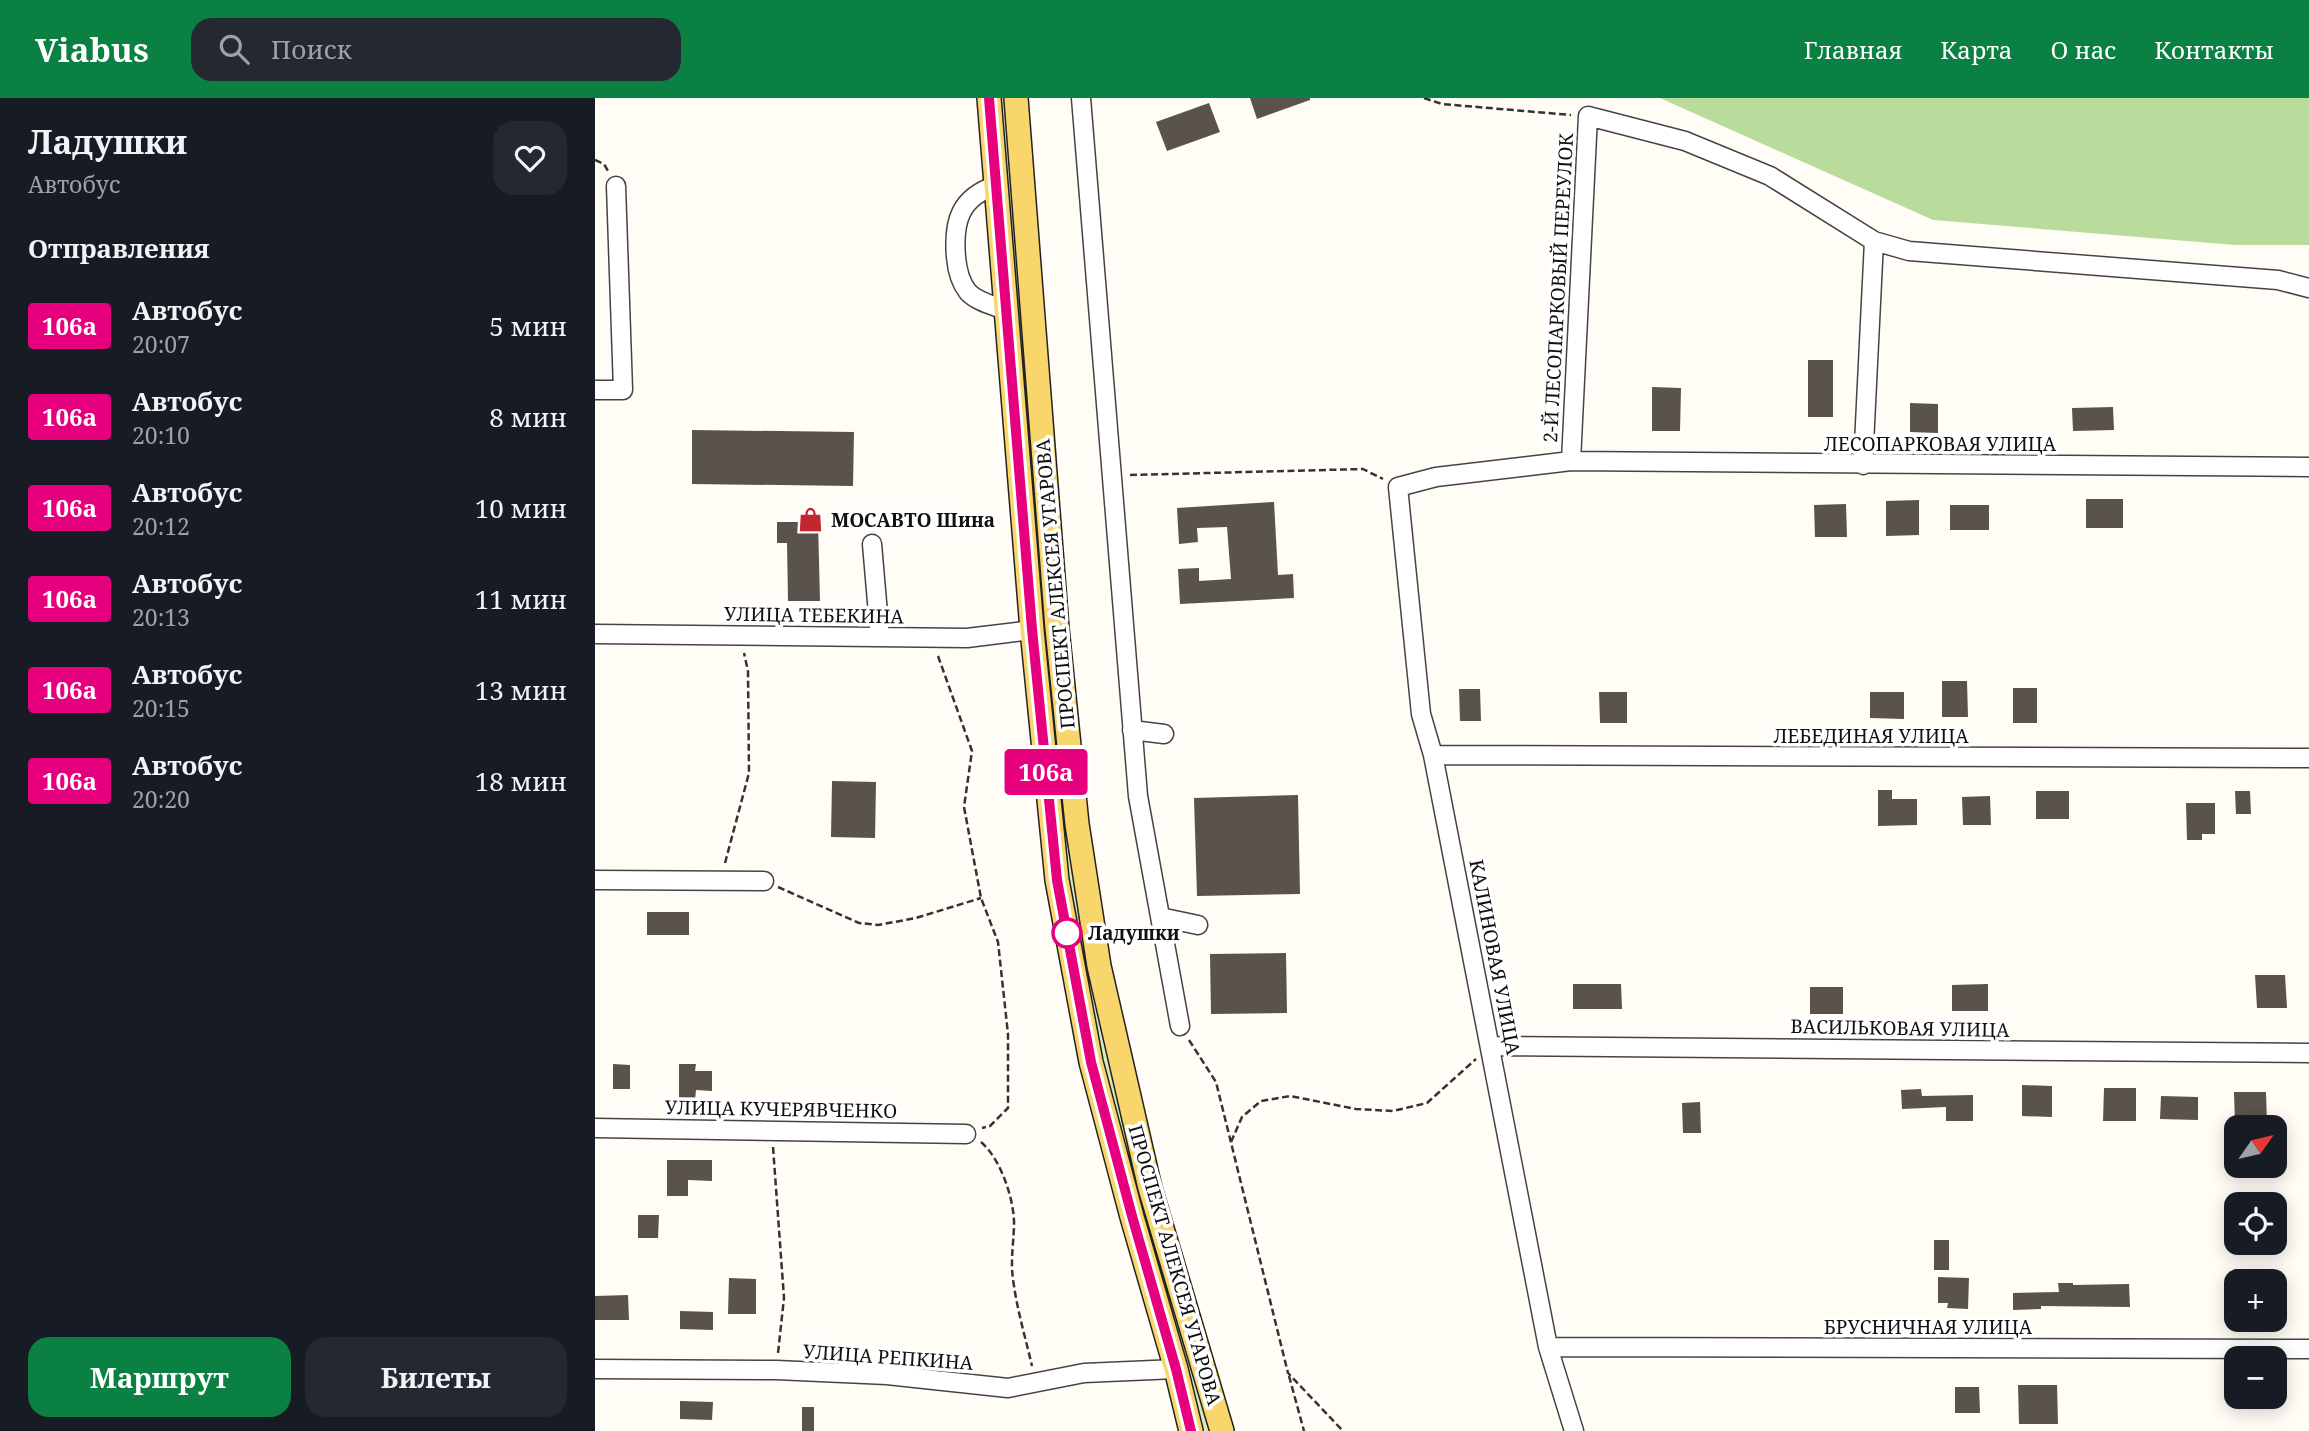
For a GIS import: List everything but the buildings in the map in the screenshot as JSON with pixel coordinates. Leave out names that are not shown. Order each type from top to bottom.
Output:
[{"type":"main road","name":"ПРОСПЕКТ АЛЕКСЕЯ УГАРОВА","points":[[989,98],[1032,629],[1057,880],[1091,1062],[1191,1431]]},
{"type":"main road","name":"ПРОСПЕКТ АЛЕКСЕЯ УГАРОВА","points":[[1016,98],[1057,628],[1077,824],[1098,966],[1150,1188],[1222,1431]]},
{"type":"main road","points":[[1032,629],[1057,628]]},
{"type":"street","points":[[1081,98],[1138,796],[1179,1026]]},
{"type":"street","points":[[1588,116],[1685,141],[1770,176],[1874,241],[1909,251],[2226,275],[2278,280],[2309,288]]},
{"type":"street","name":"2-Й ЛЕСОПАРКОВЫЙ ПЕРЕУЛОК","points":[[1571,461],[1588,116]]},
{"type":"street","points":[[997,185],[969,200],[954,232],[958,272],[969,293],[1007,311]]},
{"type":"street","points":[[595,390],[623,390],[616,186]]},
{"type":"street","points":[[1863,464],[1874,241]]},
{"type":"street","name":"ЛЕСОПАРКОВАЯ УЛИЦА","points":[[1398,487],[1436,477],[1571,461],[2309,467]]},
{"type":"street","name":"КАЛИНОВАЯ УЛИЦА","points":[[1398,487],[1421,713],[1433,755],[1548,1347],[1574,1431]]},
{"type":"street","points":[[872,544],[880,637]]},
{"type":"street","name":"УЛИЦА ТЕБЕКИНА","points":[[595,634],[967,638],[1032,629]]},
{"type":"street","points":[[1132,730],[1164,734]]},
{"type":"street","name":"ЛЕБЕДИНАЯ УЛИЦА","points":[[1433,755],[2309,758]]},
{"type":"street","points":[[595,880],[764,881]]},
{"type":"street","points":[[1160,917],[1198,925]]},
{"type":"street","name":"ВАСИЛЬКОВАЯ УЛИЦА","points":[[1491,1046],[2309,1053]]},
{"type":"street","name":"УЛИЦА КУЧЕРЯВЧЕНКО","points":[[595,1128],[966,1134]]},
{"type":"street","name":"БРУСНИЧНАЯ УЛИЦА","points":[[1548,1347],[2309,1349]]},
{"type":"street","name":"УЛИЦА РЕПКИНА","points":[[595,1369],[776,1370],[887,1376],[1008,1388],[1084,1373],[1176,1369]]},
{"type":"path","points":[[1424,98],[1442,104],[1588,116]]},
{"type":"path","points":[[1112,475],[1363,469],[1398,487]]},
{"type":"path","points":[[718,881],[726,862],[749,773],[748,671],[741,635]]},
{"type":"path","points":[[937,638],[936,652],[972,751],[964,807],[981,898],[998,942],[1007,1034],[1008,1108],[990,1126],[966,1134]]},
{"type":"path","points":[[764,881],[859,923],[877,925],[916,918],[981,898]]},
{"type":"path","points":[[1179,1026],[1216,1082],[1304,1431]]},
{"type":"path","points":[[1231,1142],[1242,1117],[1261,1101],[1290,1096],[1356,1109],[1393,1111],[1427,1103],[1491,1046]]},
{"type":"path","points":[[771,1129],[778,1192],[784,1298],[776,1370]]},
{"type":"path","points":[[966,1134],[984,1144],[1003,1171],[1014,1224],[1010,1259],[1014,1289],[1035,1382]]},
{"type":"path","points":[[1288,1373],[1343,1431]]},
{"type":"green space","points":[[999,98],[1006,98],[1044,596],[1039,590]]},
{"type":"green space","points":[[1660,98],[2309,98],[2309,245],[2235,245],[1933,220]]},
{"type":"green space","points":[[1048,667],[1051,667],[1066,801],[1212,1431],[1201,1431],[1115,1120],[1103,1067],[1070,887],[1045,673]]},
{"type":"bus line","name":"106а","points":[[989,98],[1032,629],[1057,880],[1091,1062],[1191,1431]]},
{"type":"place","name":"МОСАВТО Шина","points":[[811,520]]},
{"type":"place","name":"Ладушки","points":[[1067,933]]}]
